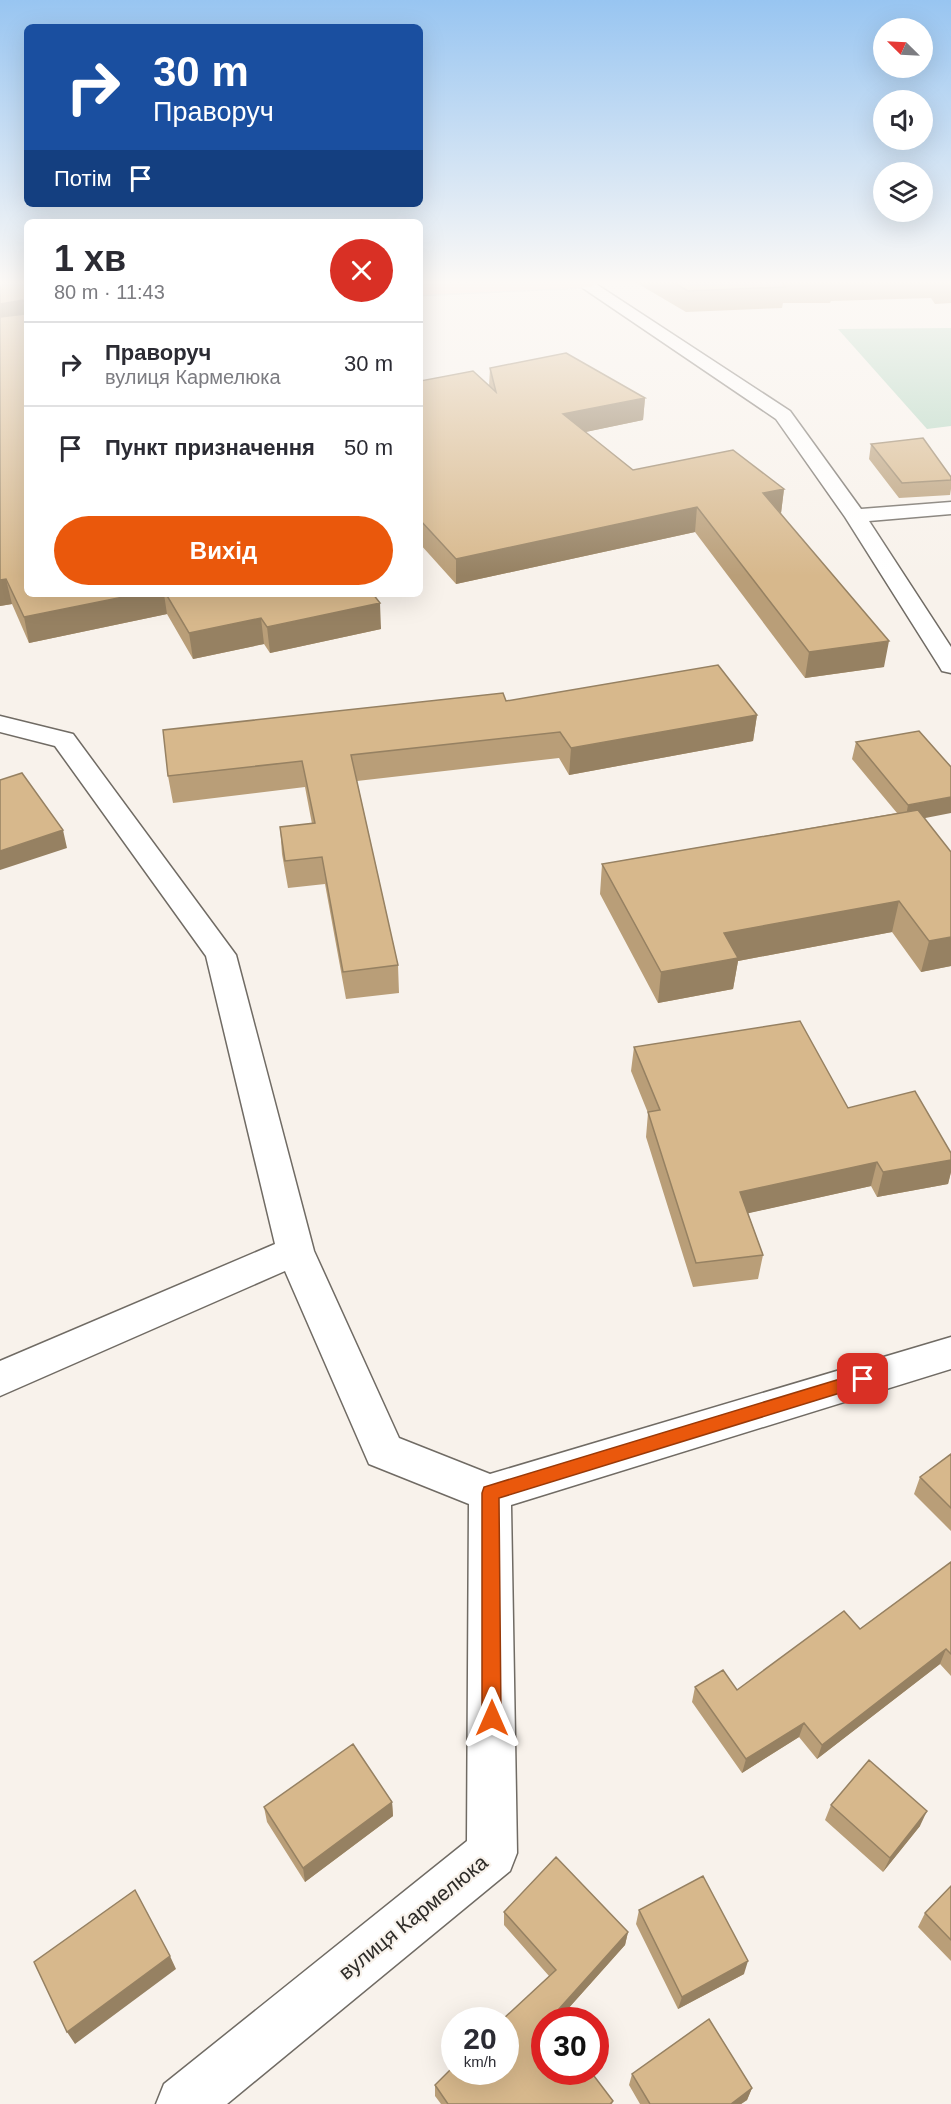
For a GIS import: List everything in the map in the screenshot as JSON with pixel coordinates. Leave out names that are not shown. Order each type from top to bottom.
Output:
[{"type":"street","points":[[730,380],[783,415],[855,516],[951,666]]},
{"type":"street","points":[[855,516],[951,508]]},
{"type":"street","points":[[0,724],[64,740],[221,955],[295,1251],[384,1451],[490,1493],[951,1353]]},
{"type":"street","points":[[0,1379],[295,1251]]},
{"type":"street","name":"вулиця Кармелюка","points":[[184,2104],[492,1853],[490,1493]]},
{"type":"green space","points":[[884,380],[951,380],[951,426],[927,429]]},
{"type":"building","points":[[0,380],[24,380],[24,597],[123,597],[24,617],[6,579],[0,580]]},
{"type":"building","points":[[423,380],[483,380],[496,392],[493,380],[614,380],[645,398],[563,414],[633,470],[733,450],[784,489],[763,493],[889,641],[809,652],[697,507],[456,559],[423,523]]},
{"type":"building","points":[[923,438],[951,480],[902,483],[871,444]]},
{"type":"building","points":[[168,597],[375,597],[380,603],[267,627],[261,618],[189,633]]},
{"type":"building","points":[[718,665],[757,715],[571,748],[560,732],[351,755],[398,965],[343,972],[322,857],[285,861],[280,827],[315,823],[302,761],[168,776],[163,730],[503,693],[506,701]]},
{"type":"building","points":[[919,731],[951,767],[951,797],[908,805],[856,742]]},
{"type":"building","points":[[22,773],[63,830],[0,851],[0,780]]},
{"type":"building","points":[[918,810],[951,852],[951,937],[929,941],[899,901],[724,933],[738,958],[661,972],[602,864]]},
{"type":"building","points":[[800,1021],[848,1108],[915,1091],[951,1153],[951,1160],[883,1172],[877,1162],[740,1192],[763,1255],[696,1263],[648,1112],[660,1110],[634,1047]]},
{"type":"building","points":[[951,1454],[951,1508],[920,1477]]},
{"type":"building","points":[[951,1562],[951,1654],[946,1649],[822,1745],[804,1723],[746,1759],[695,1687],[723,1670],[737,1690],[844,1611],[860,1629]]},
{"type":"building","points":[[353,1744],[392,1802],[303,1868],[264,1807]]},
{"type":"building","points":[[869,1760],[927,1811],[890,1858],[831,1805]]},
{"type":"building","points":[[556,1857],[628,1932],[561,2007],[531,2007],[531,2085],[601,2085],[613,2101],[610,2104],[448,2104],[435,2085],[441,2079],[441,2085],[519,2085],[519,2007],[516,2007],[556,1970],[504,1912]]},
{"type":"building","points":[[703,1876],[748,1961],[682,1997],[639,1910]]},
{"type":"building","points":[[951,1886],[951,1940],[925,1913]]},
{"type":"building","points":[[135,1890],[170,1956],[67,2032],[34,1962]]},
{"type":"building","points":[[709,2019],[752,2088],[731,2104],[650,2104],[632,2074]]},
{"type":"route","points":[[492,1718],[490,1493],[863,1379]]}]
